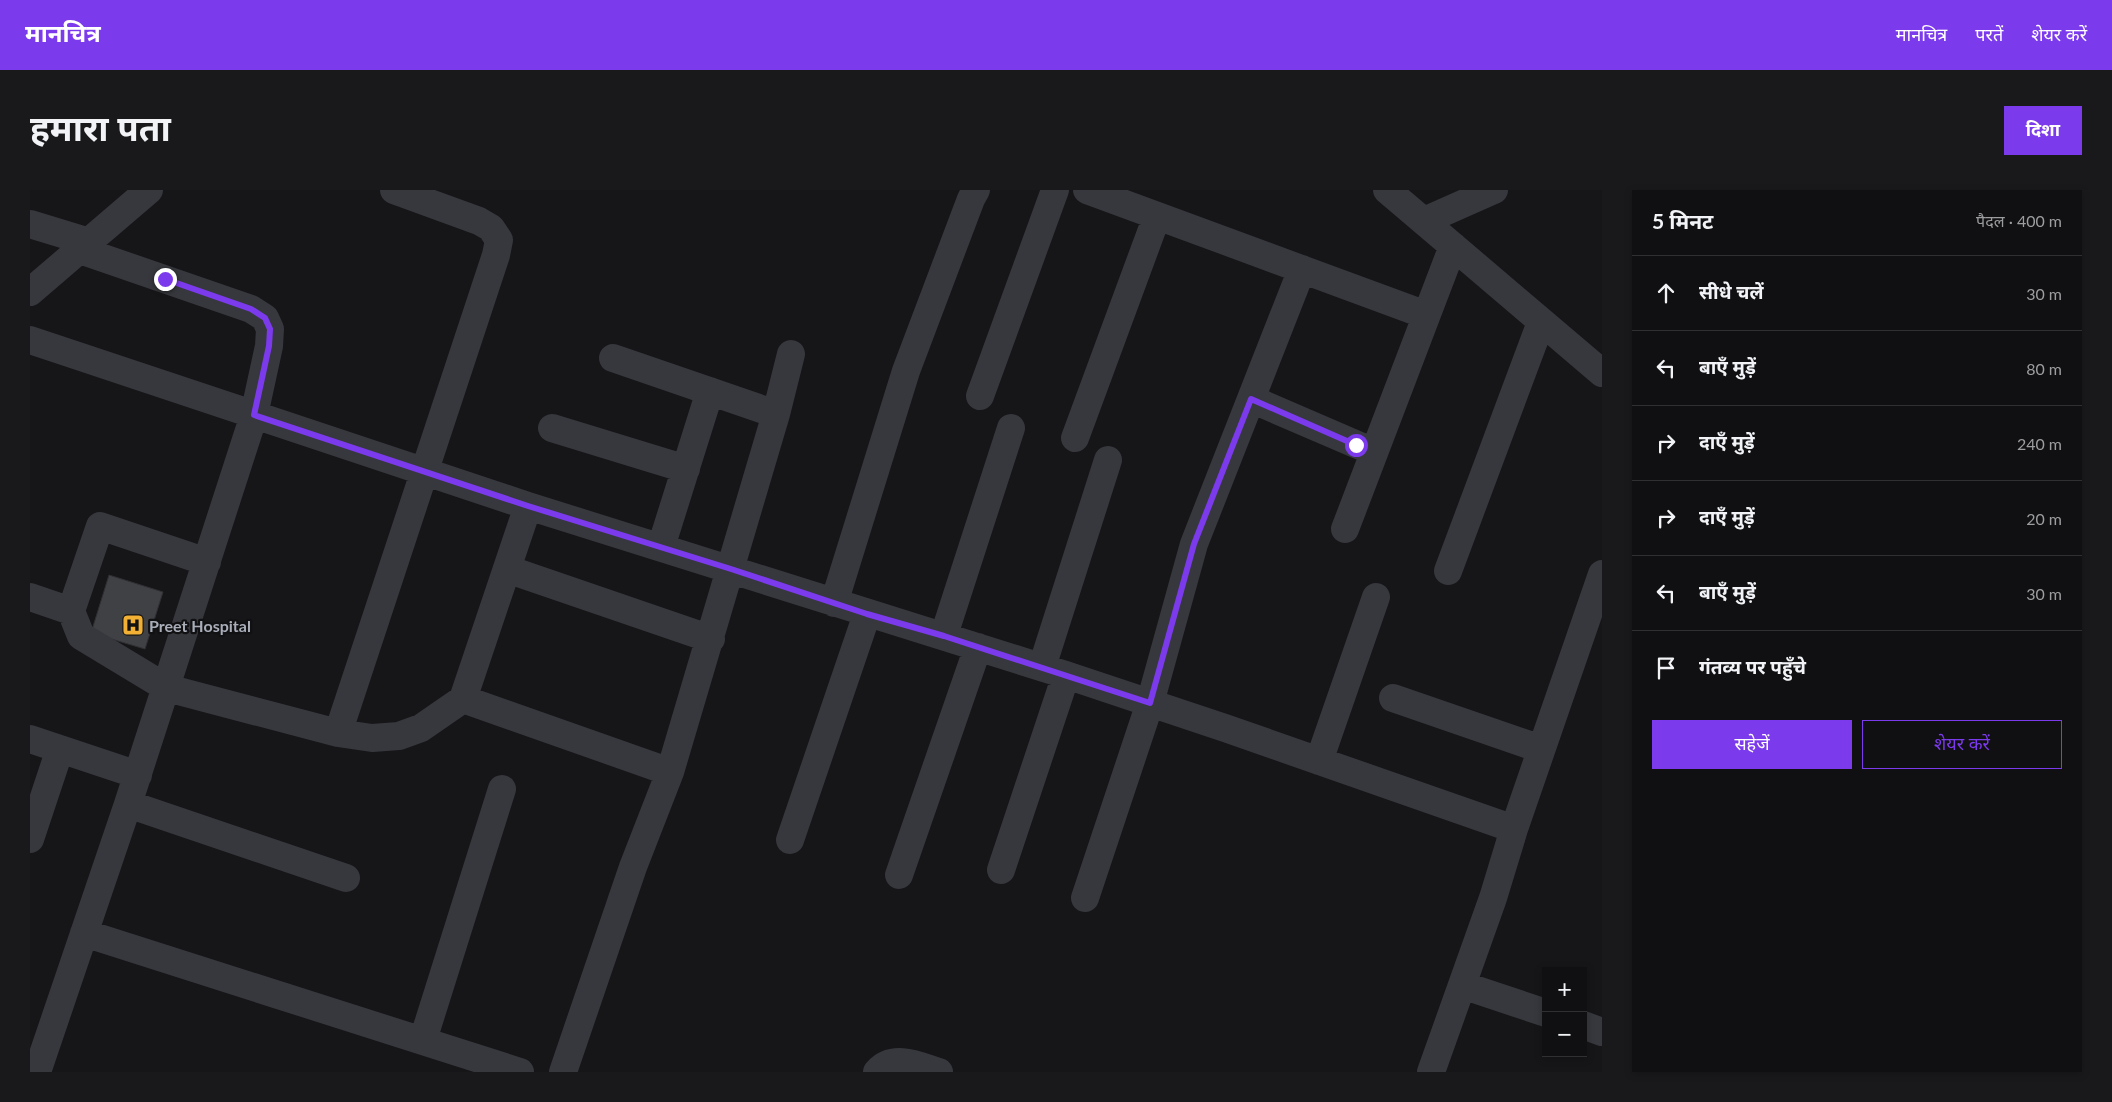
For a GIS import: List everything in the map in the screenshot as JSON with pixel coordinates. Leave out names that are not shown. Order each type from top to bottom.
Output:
[{"type":"street","points":[[30,292],[149,190]]},
{"type":"street","points":[[338,733],[496,255],[499,240],[491,228],[479,221],[394,190]]},
{"type":"street","points":[[834,603],[906,372],[976,190]]},
{"type":"street","points":[[980,396],[1055,190]]},
{"type":"street","points":[[1087,190],[1426,315]]},
{"type":"street","points":[[1387,190],[1602,374]]},
{"type":"street","points":[[1424,221],[1494,190]]},
{"type":"street","points":[[1075,438],[1157,216]]},
{"type":"street","points":[[30,224],[251,309],[265,318],[270,329],[269,346],[254,415],[167,688],[37,1072]]},
{"type":"street","points":[[1345,529],[1453,246]]},
{"type":"street","points":[[1086,898],[1150,703],[1194,544],[1302,269]]},
{"type":"street","points":[[1448,571],[1541,322]]},
{"type":"street","points":[[30,340],[528,506],[662,547],[867,614],[1054,671],[1514,829]]},
{"type":"street","points":[[563,1072],[633,867],[670,772],[776,414],[791,354]]},
{"type":"street","points":[[613,358],[776,414]]},
{"type":"street","points":[[662,547],[710,391]]},
{"type":"street","points":[[1251,399],[1374,452]]},
{"type":"street","points":[[552,428],[686,469]]},
{"type":"street","points":[[944,636],[1011,428]]},
{"type":"street","points":[[1001,870],[1108,460]]},
{"type":"street","points":[[207,562],[100,526],[71,611],[81,636],[167,688],[338,733],[372,738],[399,736],[420,728],[463,699],[528,506]]},
{"type":"street","points":[[507,569],[710,639]]},
{"type":"street","points":[[1431,1072],[1493,898],[1514,829],[1602,574]]},
{"type":"street","points":[[30,596],[71,611]]},
{"type":"street","points":[[1319,761],[1376,597]]},
{"type":"street","points":[[790,840],[867,614]]},
{"type":"street","points":[[899,875],[978,647]]},
{"type":"street","points":[[1393,698],[1541,750]]},
{"type":"street","points":[[463,699],[670,772]]},
{"type":"street","points":[[30,739],[138,775]]},
{"type":"street","points":[[30,839],[60,749]]},
{"type":"street","points":[[423,1040],[502,789]]},
{"type":"street","points":[[128,804],[346,878]]},
{"type":"street","points":[[84,933],[520,1072]]},
{"type":"street","points":[[1462,985],[1543,1012]]},
{"type":"street","points":[[1587,1026],[1602,1032]]},
{"type":"street","points":[[877,1072],[895,1061],[914,1064],[939,1072]]},
{"type":"building","points":[[109,575],[163,592],[145,649],[91,633]]},
{"type":"place","name":"Preet Hospital","points":[[133,625]]},
{"type":"route","points":[[165,279],[251,309],[265,318],[270,329],[269,346],[254,415],[528,506],[662,547],[867,614],[944,636],[1150,703],[1194,544],[1251,399],[1356,445]]}]
